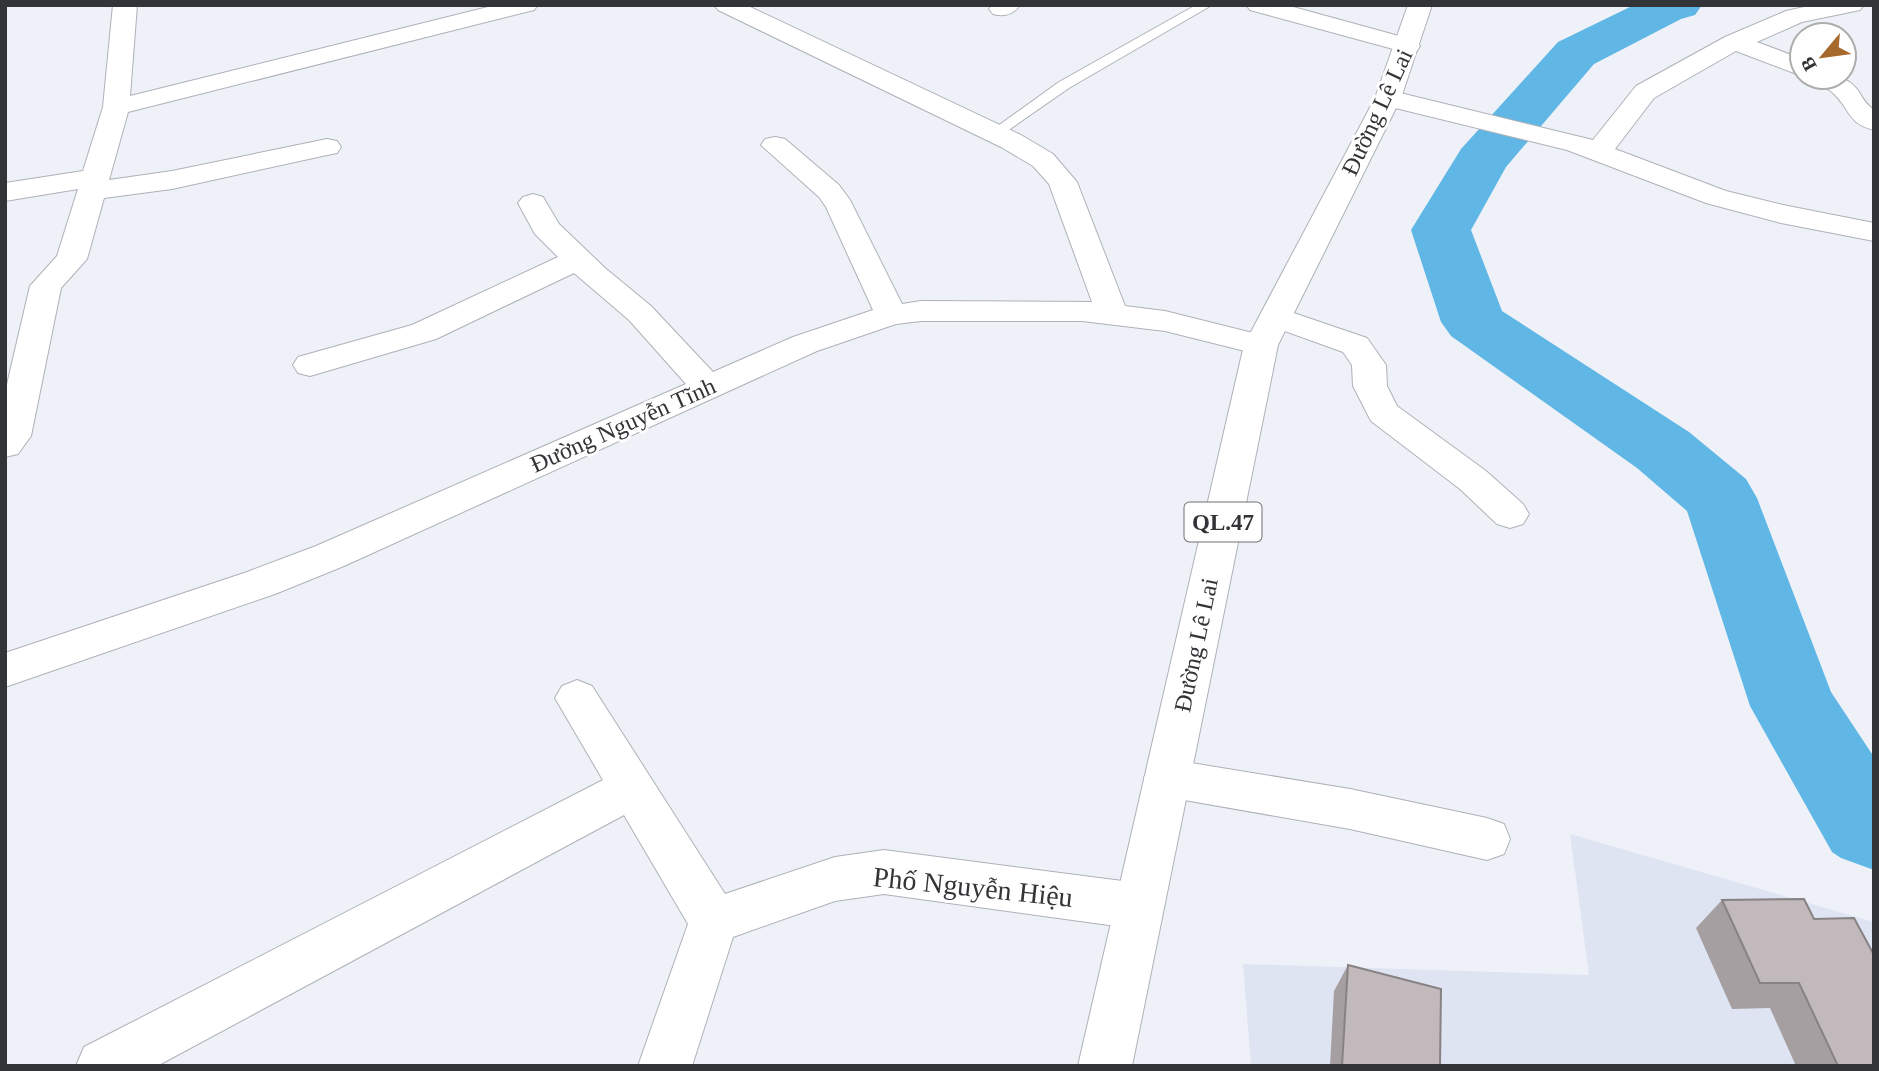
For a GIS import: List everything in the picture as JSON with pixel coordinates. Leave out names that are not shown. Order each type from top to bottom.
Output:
[{"type":"main road","points":[[5,445],[13,436],[46,286],[72,259],[116,107],[125,5]]},
{"type":"main road","points":[[116,107],[526,5]]},
{"type":"main road","points":[[726,5],[995,133],[1044,160],[1063,182],[1112,314]]},
{"type":"main road","points":[[1258,5],[1408,46]]},
{"type":"main road","name":"Đường Lê Lai","points":[[1105,1066],[1138,906],[1269,331],[1388,98],[1420,5]]},
{"type":"main road","points":[[1588,148],[1646,92],[1734,42],[1795,16],[1852,5]]},
{"type":"main road","points":[[1734,42],[1788,63]]},
{"type":"main road","points":[[1845,91],[1858,111],[1874,122]]},
{"type":"main road","points":[[1388,98],[1588,148],[1716,197],[1781,214],[1874,232]]},
{"type":"main road","points":[[775,145],[829,191],[840,206],[891,314]]},
{"type":"main road","points":[[5,192],[172,180],[327,148]]},
{"type":"main road","points":[[533,203],[546,228],[640,313],[708,387]]},
{"type":"main road","points":[[310,365],[424,332],[578,259]]},
{"type":"main road","name":"Đường Nguyễn Tĩnh","points":[[5,670],[261,583],[330,556],[805,344],[891,314],[921,311],[1082,311],[1269,331],[1355,345],[1369,365],[1370,386],[1383,413],[1473,480],[1510,514]]},
{"type":"main road","points":[[577,698],[714,921],[665,1066]]},
{"type":"main road","points":[[1167,778],[1350,809],[1488,839]]},
{"type":"main road","points":[[103,1066],[631,788]]},
{"type":"main road","name":"Phố Nguyễn Hiệu","points":[[714,921],[835,879],[884,872],[1138,906]]},
{"type":"lane","points":[[995,133],[1063,85],[1206,5]]},
{"type":"shaded area","points":[[1570,834],[1874,922],[1874,1066],[1251,1066],[1243,964],[1589,975]]},
{"type":"building","points":[[1804,899],[1814,919],[1854,918],[1874,955],[1874,1066],[1838,1066],[1799,983],[1760,983],[1722,900]]},
{"type":"building","points":[[1348,965],[1441,989],[1440,1066],[1342,1066]]},
{"type":"waterway","points":[[1678,5],[1664,9],[1576,53],[1481,161],[1441,230],[1474,322],[1663,450],[1720,498],[1793,706],[1865,823],[1874,829]]}]
